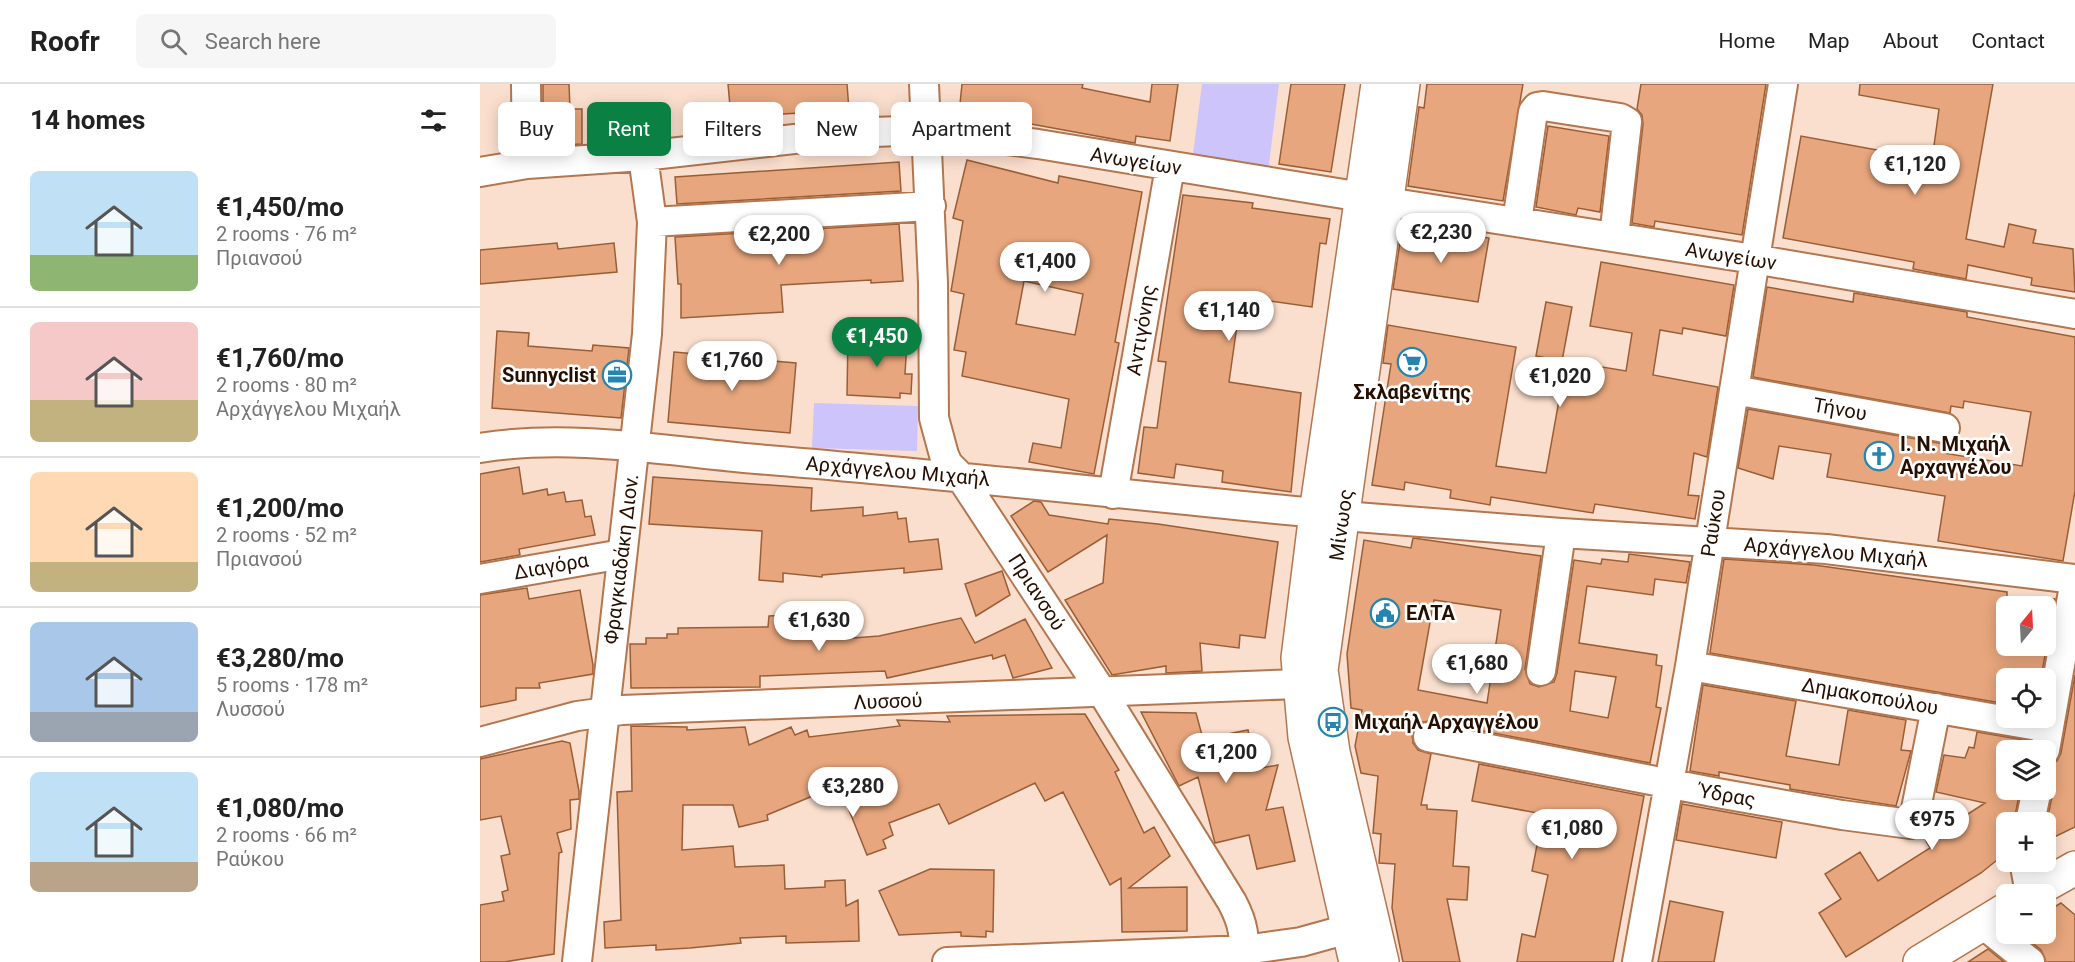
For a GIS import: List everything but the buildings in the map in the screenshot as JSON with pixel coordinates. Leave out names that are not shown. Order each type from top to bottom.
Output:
[{"type":"main road","name":"Μίνωος","points":[[1374,200],[1378,84]]},
{"type":"main road","name":"Μίνωος","points":[[1382,962],[1349,828],[1322,685],[1329,514],[1374,200],[1403,84]]},
{"type":"main road","name":"Μίνωος","points":[[1329,514],[1301,628],[1299,684],[1305,737],[1356,962]]},
{"type":"main road","points":[[2047,884],[2075,868]]},
{"type":"main road","points":[[1935,957],[1996,917]]},
{"type":"street","points":[[526,84],[527,164]]},
{"type":"street","name":"Πριανσού","points":[[924,84],[925,102]]},
{"type":"street","name":"Ραύκου","points":[[1637,962],[1690,666],[1783,84]]},
{"type":"street","points":[[1517,222],[1533,112],[1537,107],[1543,106],[1620,118],[1627,122],[1614,237]]},
{"type":"street","name":"Ανωγείων","points":[[671,153],[848,134],[891,132]]},
{"type":"street","name":"Ανωγείων","points":[[1032,144],[1754,259],[2075,314]]},
{"type":"street","name":"Ανωγείων","points":[[480,172],[527,164],[644,156]]},
{"type":"street","name":"Φραγκιαδάκη Διον.","points":[[577,962],[603,712],[647,333],[652,222],[644,156]]},
{"type":"street","name":"Πριανσού","points":[[928,156],[931,206],[933,418],[937,438],[948,464],[960,476],[1102,692],[1232,902],[1243,928],[1242,956]]},
{"type":"street","name":"Αντιγόνης","points":[[1113,494],[1170,167]]},
{"type":"street","points":[[652,222],[931,206]]},
{"type":"street","name":"Τήνου","points":[[1734,390],[1945,428]]},
{"type":"street","name":"Αρχάγγελου Μιχαήλ","points":[[480,447],[534,442],[634,448],[960,476],[1113,494],[1329,514],[1561,533],[1826,549],[2075,579]]},
{"type":"street","points":[[1541,671],[1561,533]]},
{"type":"street","name":"Διαγόρα","points":[[480,579],[622,554]]},
{"type":"street","points":[[2047,739],[2075,579]]},
{"type":"street","name":"Δημακοπούλου","points":[[1690,666],[1936,708],[2047,739]]},
{"type":"street","name":"Λυσσού","points":[[480,742],[603,712],[1299,684]]},
{"type":"street","name":"Ύδρας","points":[[1428,737],[1670,784],[1842,815],[1910,824],[1914,819],[1936,708]]},
{"type":"street","points":[[946,962],[1242,956],[1348,928]]},
{"type":"street","points":[[2016,944],[2030,962]]},
{"type":"shaded area","points":[[1202,84],[1279,84],[1268,172],[1192,162]]},
{"type":"shaded area","points":[[814,403],[918,406],[917,451],[812,448]]},
{"type":"place","name":"Σκλαβενίτης","points":[[1412,362]]},
{"type":"place","name":"Sunnyclist","points":[[617,375]]},
{"type":"place","name":"Ι. Ν. Μιχαήλ Αρχαγγέλου","points":[[1879,456]]},
{"type":"place","name":"ΕΛΤΑ","points":[[1385,613]]},
{"type":"place","name":"Μιχαήλ Αρχαγγέλου","points":[[1333,722]]}]
